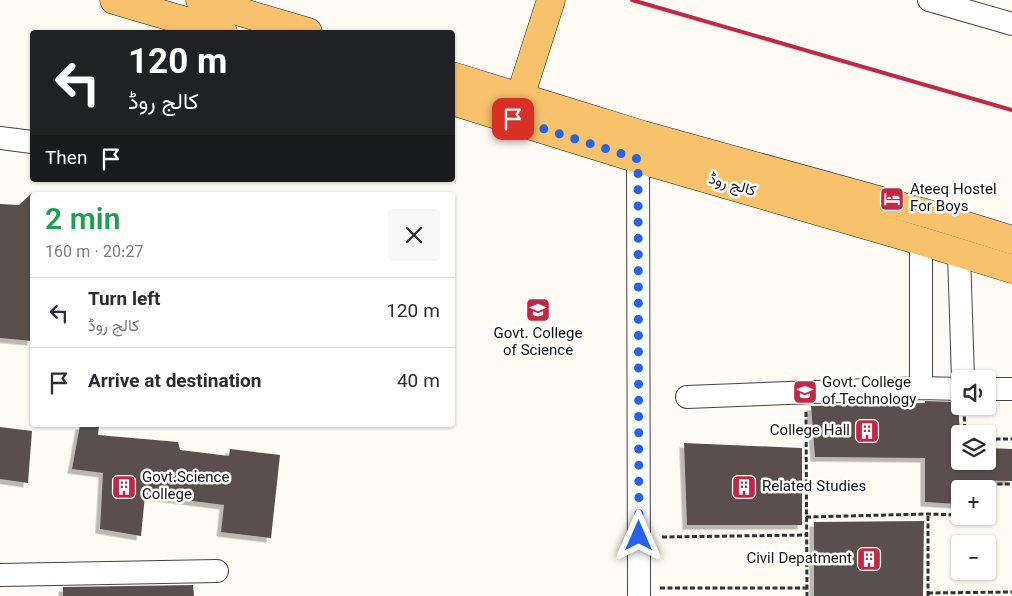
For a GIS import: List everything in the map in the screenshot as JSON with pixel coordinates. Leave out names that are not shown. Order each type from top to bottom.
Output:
[{"type":"main road","points":[[114,0],[216,30]]},
{"type":"main road","points":[[200,0],[301,30]]},
{"type":"main road","points":[[513,95],[538,0]]},
{"type":"main road","points":[[513,95],[551,0]]},
{"type":"main road","name":"کالج روڈ","points":[[455,77],[644,135],[926,213],[1012,240]]},
{"type":"main road","name":"کالج روڈ","points":[[455,102],[638,159],[1012,269]]},
{"type":"street","points":[[929,0],[1012,24]]},
{"type":"street","points":[[0,138],[30,142]]},
{"type":"street","points":[[638,159],[649,592]]},
{"type":"street","points":[[921,388],[922,241]]},
{"type":"street","points":[[959,253],[963,370]]},
{"type":"street","points":[[687,397],[921,388],[951,390]]},
{"type":"street","points":[[996,389],[1012,389]]},
{"type":"street","points":[[0,575],[217,571]]},
{"type":"path","points":[[806,393],[807,596]]},
{"type":"path","points":[[996,438],[1012,439]]},
{"type":"path","points":[[996,484],[1012,484]]},
{"type":"path","points":[[928,514],[928,594],[1012,592]]},
{"type":"path","points":[[806,517],[951,515]]},
{"type":"path","points":[[662,537],[807,535]]},
{"type":"path","points":[[649,592],[807,588]]},
{"type":"building","points":[[30,195],[30,341],[0,338],[0,204],[19,205]]},
{"type":"building","points":[[925,401],[951,402],[951,415],[959,415],[959,425],[951,425],[951,470],[996,470],[996,448],[1012,449],[1012,481],[951,480],[951,504],[925,502],[925,458],[815,457],[811,406],[925,403]]},
{"type":"building","points":[[0,427],[32,431],[28,483],[0,479]]},
{"type":"building","points":[[80,427],[99,427],[98,435],[178,442],[180,450],[229,456],[230,449],[280,455],[271,538],[221,532],[224,505],[145,495],[141,536],[100,529],[103,473],[72,469]]},
{"type":"building","name":"Related Studies","points":[[684,443],[802,448],[802,525],[687,525]]},
{"type":"building","name":"Civil Depatment","points":[[924,521],[923,596],[814,596],[814,522]]},
{"type":"building","points":[[193,585],[194,596],[63,596],[63,587]]},
{"type":"railway","points":[[632,0],[1012,110]]},
{"type":"place","name":"Ateeq Hostel For Boys","points":[[892,199]]},
{"type":"place","name":"Govt. College of Science","points":[[538,310]]},
{"type":"place","name":"Govt. College of Technology","points":[[805,392]]},
{"type":"place","name":"College Hall","points":[[867,431]]},
{"type":"place","name":"Govt.Science College","points":[[124,487]]},
{"type":"place","name":"Related Studies","points":[[744,487]]},
{"type":"place","name":"Civil Depatment","points":[[869,559]]},
{"type":"route","points":[[513,119],[638,159],[639,536]]}]
